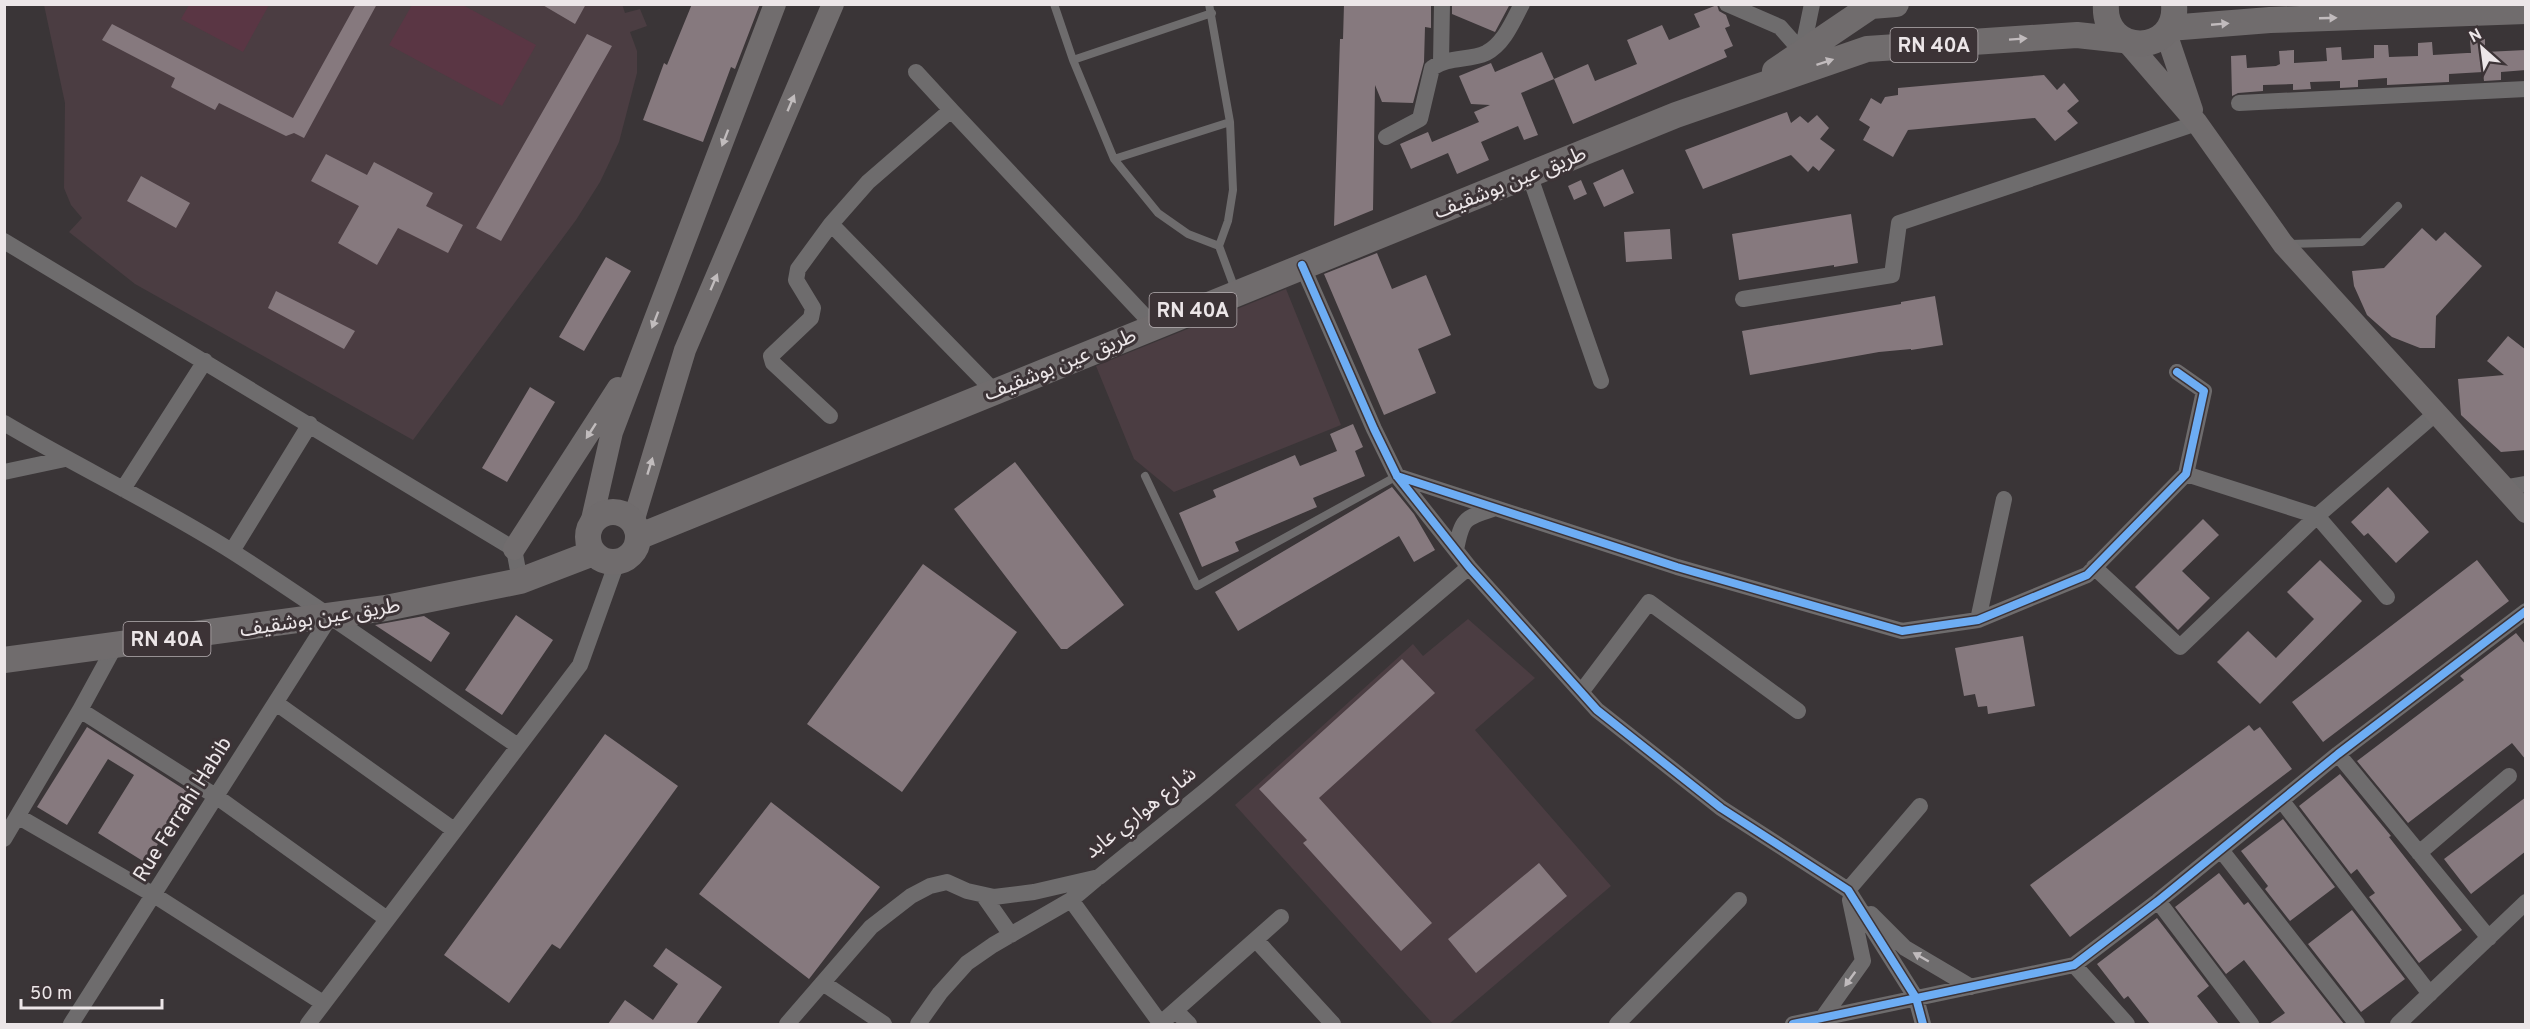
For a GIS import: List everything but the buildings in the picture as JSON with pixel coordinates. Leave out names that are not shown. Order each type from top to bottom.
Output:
[{"type":"main road","name":"RN 40A","points":[[1750,88],[1870,5],[1896,4]]},
{"type":"main road","points":[[2105,5],[2109,26],[2126,41],[2145,44],[2160,38],[2170,22],[2526,11]]},
{"type":"main road","name":"RN 40A","points":[[1750,88],[1867,49],[2077,35],[2126,41]]},
{"type":"main road","name":"طريق عين بوشقيف","points":[[635,529],[994,391],[1676,115],[1750,88]]},
{"type":"main road","points":[[609,512],[618,513],[635,529],[636,547],[632,554],[617,562],[608,562],[593,553],[588,537],[591,524],[601,515],[609,512]]},
{"type":"main road","name":"طريق عين بوشقيف","points":[[4,660],[330,617],[519,581],[593,553]]},
{"type":"street","points":[[591,524],[612,432],[775,4]]},
{"type":"street","points":[[635,529],[685,350],[833,4]]},
{"type":"street","points":[[1442,4],[1442,62]]},
{"type":"street","points":[[1386,137],[1420,119],[1432,68],[1442,62],[1486,53],[1501,42],[1522,4]]},
{"type":"street","points":[[1727,4],[1780,27],[1802,52]]},
{"type":"street","points":[[1802,52],[1812,4]]},
{"type":"street","points":[[2170,22],[2197,123]]},
{"type":"street","points":[[2126,41],[2197,123],[2283,244],[2526,512]]},
{"type":"street","points":[[916,72],[1154,326]]},
{"type":"street","points":[[2239,103],[2526,89]]},
{"type":"street","points":[[830,416],[773,363],[771,356],[811,318],[813,308],[796,280],[798,269],[831,224],[868,182],[951,110]]},
{"type":"street","points":[[1743,299],[1892,274],[1899,223],[2197,123]]},
{"type":"street","points":[[1529,174],[1601,381]]},
{"type":"street","points":[[831,224],[994,391]]},
{"type":"street","points":[[4,241],[514,549]]},
{"type":"street","points":[[1302,265],[1397,476],[1469,567],[1597,710],[1721,807],[1848,890],[1905,948],[1971,987]]},
{"type":"street","points":[[519,581],[514,549],[645,346]]},
{"type":"street","points":[[123,489],[205,361]]},
{"type":"street","points":[[1397,476],[1677,567],[1902,631],[1978,620],[2087,574],[2186,474],[2204,391],[2177,372]]},
{"type":"street","points":[[2094,567],[2180,647],[2317,516],[2435,414]]},
{"type":"street","points":[[4,423],[232,551],[518,746]]},
{"type":"street","points":[[232,551],[310,424]]},
{"type":"street","points":[[4,472],[65,459]]},
{"type":"street","points":[[2186,474],[2317,516],[2386,597]]},
{"type":"street","points":[[2503,488],[2526,484]]},
{"type":"street","points":[[1978,620],[2004,499]]},
{"type":"street","points":[[1456,550],[1460,526],[1471,516],[1496,508]]},
{"type":"street","points":[[308,1024],[580,665],[617,562]]},
{"type":"street","name":"شارع هواري عابد","points":[[787,1024],[871,927],[911,896],[930,886],[946,882],[967,891],[994,897],[1034,892],[1100,877],[1469,567]]},
{"type":"street","points":[[1582,692],[1648,602],[1798,711]]},
{"type":"street","points":[[1793,1024],[1821,1020],[2074,965],[2158,901],[2338,754],[2526,611]]},
{"type":"street","name":"Rue Ferrahi Habib","points":[[71,1024],[330,617]]},
{"type":"street","points":[[4,839],[115,646]]},
{"type":"street","points":[[276,703],[454,830]]},
{"type":"street","points":[[80,710],[217,797],[387,919]]},
{"type":"street","points":[[2338,754],[2489,938]]},
{"type":"street","points":[[2419,853],[2509,776]]},
{"type":"street","points":[[2282,801],[2430,994]]},
{"type":"street","points":[[1848,890],[1920,806]]},
{"type":"street","points":[[18,817],[154,895],[323,1003]]},
{"type":"street","points":[[2221,850],[2357,1024]]},
{"type":"street","points":[[918,1024],[940,993],[967,963],[1071,900],[1100,877]]},
{"type":"street","points":[[1848,890],[1916,998],[1923,1024]]},
{"type":"street","points":[[1821,1020],[1863,961],[1848,890]]},
{"type":"street","points":[[983,895],[1011,935]]},
{"type":"street","points":[[1071,900],[1160,1024],[1281,917]]},
{"type":"street","points":[[1617,1024],[1739,900]]},
{"type":"street","points":[[2158,901],[2251,1024]]},
{"type":"street","points":[[2398,1024],[2526,902]]},
{"type":"street","points":[[1256,940],[1333,1024]]},
{"type":"street","points":[[2074,965],[2125,1023]]},
{"type":"street","points":[[823,983],[884,1024]]},
{"type":"street","points":[[1176,1011],[1189,1024]]},
{"type":"lane","points":[[1054,4],[1073,60],[1114,159],[1158,213],[1188,234],[1220,246]]},
{"type":"lane","points":[[1073,60],[1210,9],[1230,122],[1233,190],[1228,221],[1220,246],[1236,292]]},
{"type":"lane","points":[[1114,159],[1230,122]]},
{"type":"lane","points":[[2283,244],[2362,242],[2398,206]]},
{"type":"lane","points":[[1145,476],[1197,585],[1397,476]]},
{"type":"shaded area","points":[[461,4],[536,45],[502,106],[389,45],[412,5]]},
{"type":"shaded area","points":[[622,4],[625,13],[640,9],[647,26],[630,32],[637,51],[637,73],[619,142],[600,182],[576,220],[413,440],[135,284],[69,232],[82,218],[71,205],[64,188],[65,103],[44,5]]},
{"type":"shaded area","points":[[189,5],[269,5],[243,52],[181,19]]},
{"type":"shaded area","points":[[1286,289],[1341,425],[1174,492],[1134,459],[1096,366]]},
{"type":"shaded area","points":[[1468,619],[1535,678],[1475,730],[1611,886],[1449,1024],[1433,1024],[1235,805],[1413,644],[1423,656]]},
{"type":"cycle path","points":[[1302,265],[1397,476],[1469,567],[1597,710],[1721,808],[1848,890],[1916,998],[1923,1024]]},
{"type":"cycle path","points":[[1397,476],[1677,567],[1902,631],[1978,620],[2087,575],[2186,474],[2204,391],[2177,372]]},
{"type":"cycle path","points":[[1793,1024],[2074,965],[2158,901],[2338,754],[2526,611]]}]
